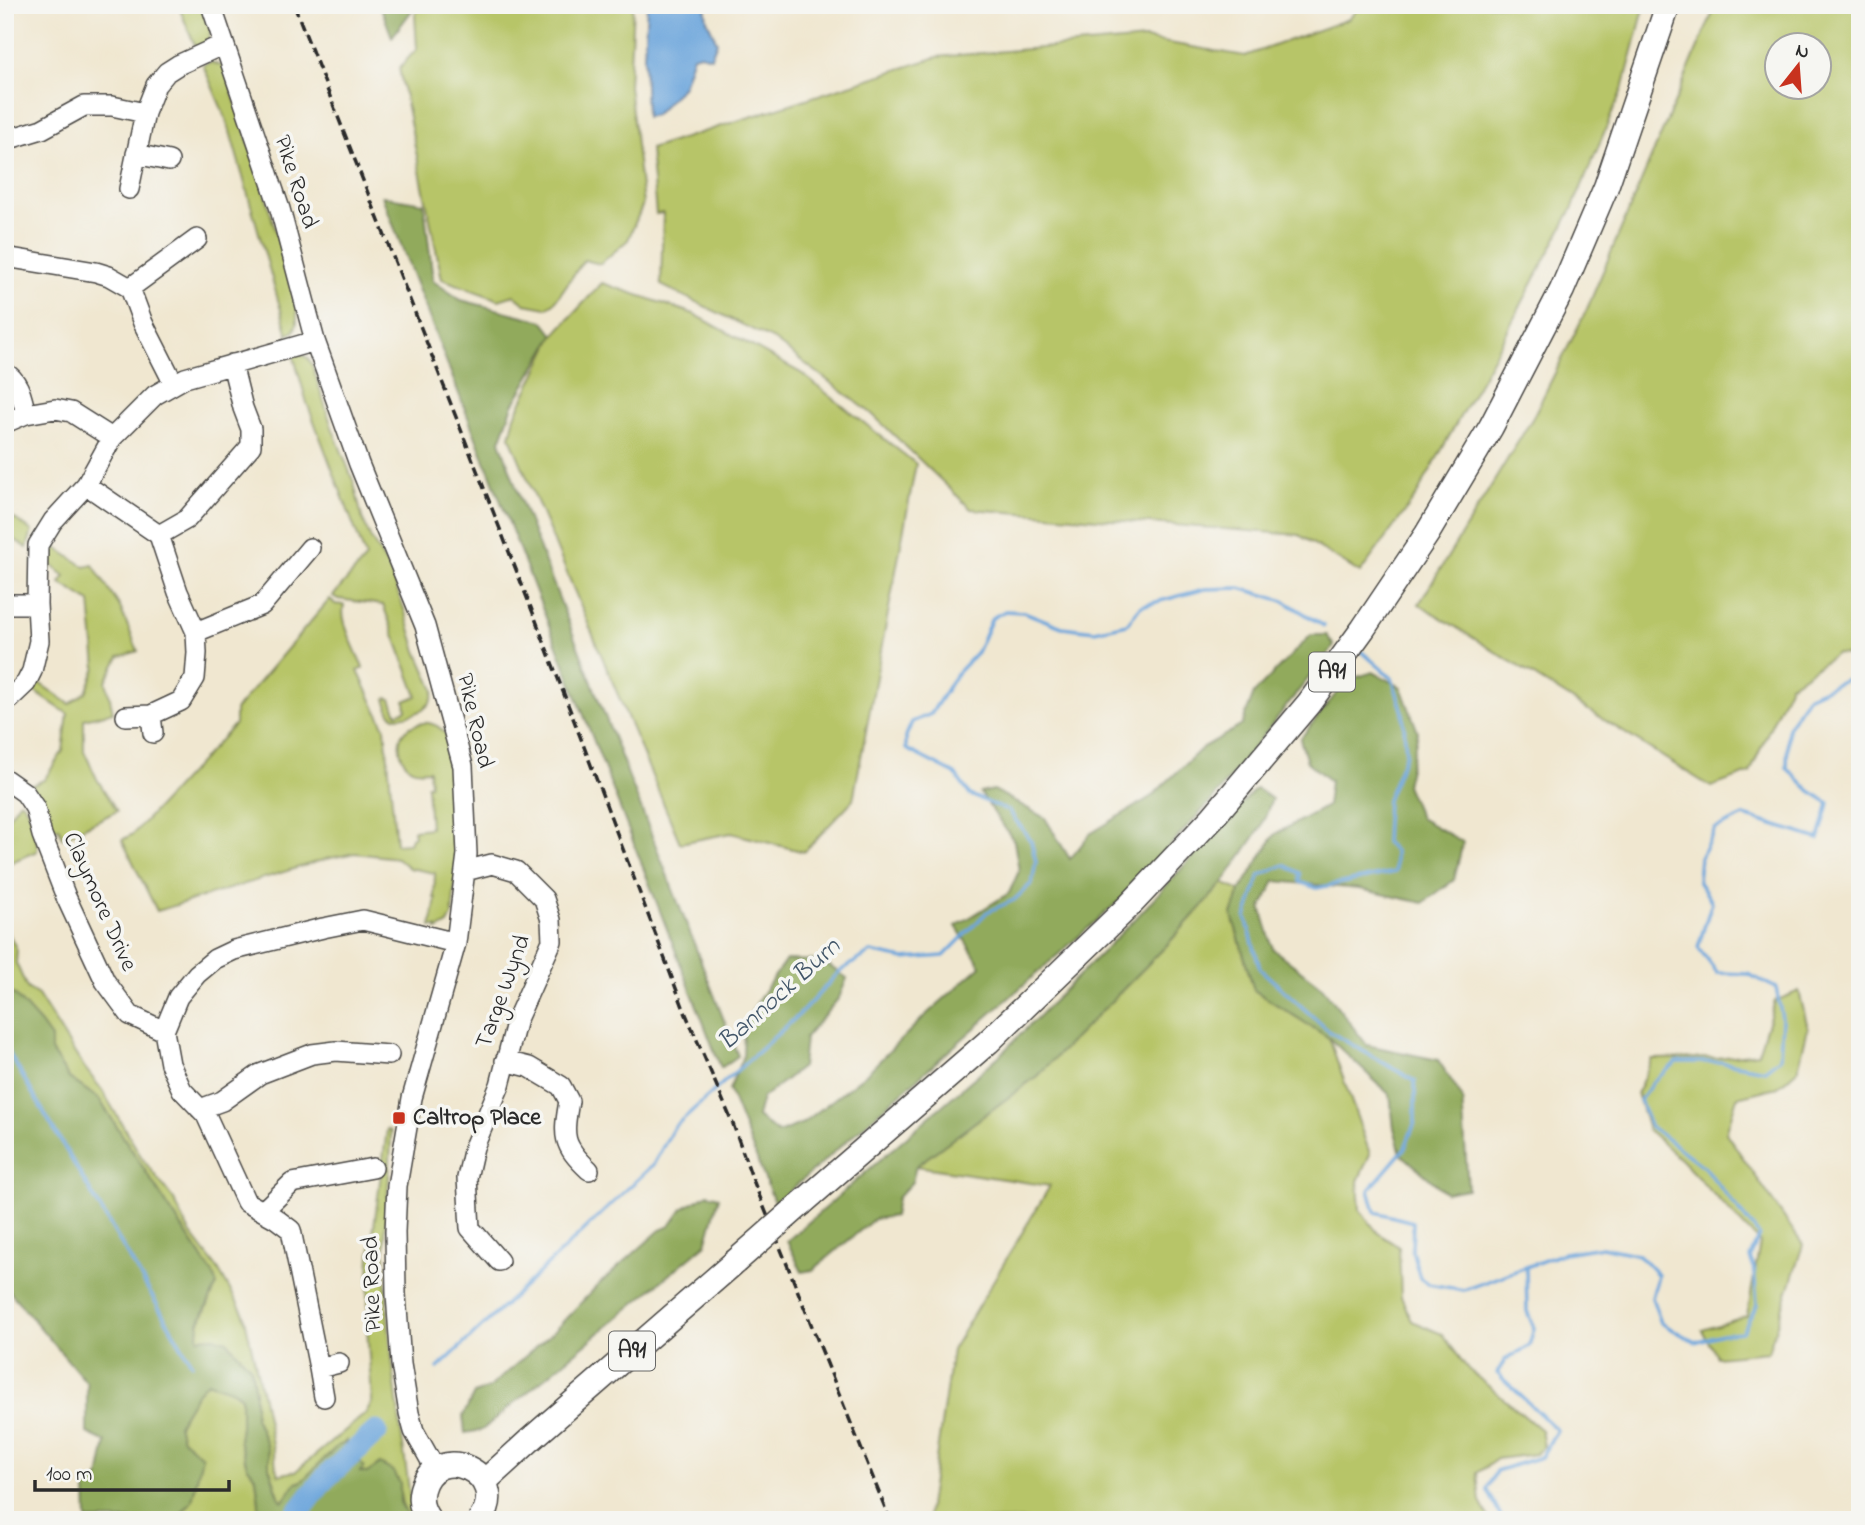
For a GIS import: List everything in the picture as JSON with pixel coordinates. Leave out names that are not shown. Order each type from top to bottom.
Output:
[{"type":"main road","name":"A91","points":[[480,1477],[530,1440],[988,1042],[1129,906],[1213,817],[1309,702],[1363,629],[1427,534],[1491,428],[1562,290],[1606,187],[1668,5]]},
{"type":"main road","points":[[429,1520],[422,1507],[423,1486],[436,1470],[456,1464],[466,1466],[480,1477],[488,1493],[488,1503],[480,1520]]},
{"type":"street","name":"Pike Road","points":[[211,5],[280,209],[315,341],[359,464],[428,638],[463,766],[467,854],[456,943],[412,1098],[396,1197],[396,1294],[401,1364],[414,1431],[436,1470]]},
{"type":"street","points":[[129,189],[145,113],[156,85],[167,72],[178,65],[224,44]]},
{"type":"street","points":[[6,140],[42,130],[84,106],[112,106],[145,113]]},
{"type":"street","points":[[136,154],[169,161]]},
{"type":"street","points":[[130,288],[198,239]]},
{"type":"street","points":[[5,257],[96,272],[130,288],[143,323],[174,384]]},
{"type":"street","points":[[5,703],[26,683],[32,671],[39,640],[38,545],[53,521],[86,485],[112,438],[155,395],[174,384],[232,364],[315,341]]},
{"type":"street","points":[[159,535],[187,519],[251,446],[251,429],[232,364]]},
{"type":"street","points":[[5,373],[13,377],[26,414]]},
{"type":"street","points":[[5,423],[26,414],[55,410],[71,412],[112,438]]},
{"type":"street","points":[[86,485],[159,535],[178,592],[196,632],[195,678],[181,701],[152,724],[126,716]]},
{"type":"street","points":[[196,632],[262,605],[310,548]]},
{"type":"street","points":[[5,604],[37,604]]},
{"type":"street","name":"Claymore Drive","points":[[5,779],[25,793],[35,808],[42,835],[66,897],[105,981],[130,1016],[164,1031]]},
{"type":"street","name":"Targe Wynd","points":[[465,871],[492,864],[516,871],[544,899],[551,920],[552,941],[517,1019],[500,1085],[474,1147],[467,1178],[470,1228],[499,1261]]},
{"type":"street","points":[[324,1398],[329,1365],[290,1230],[246,1202],[206,1115],[182,1090],[170,1064],[164,1031],[178,997],[197,974],[215,959],[234,950],[363,920],[456,943]]},
{"type":"street","points":[[200,1109],[222,1101],[260,1074],[312,1054],[336,1051],[390,1055]]},
{"type":"street","points":[[505,1061],[529,1067],[561,1086],[569,1101],[565,1124],[566,1141],[573,1156],[589,1170]]},
{"type":"street","points":[[263,1211],[292,1183],[373,1168]]},
{"type":"green space","points":[[178,5],[201,5],[210,30],[210,36],[203,45],[196,48]]},
{"type":"green space","points":[[380,5],[416,5],[392,37]]},
{"type":"green space","points":[[420,5],[633,5],[629,86],[643,204],[628,240],[600,264],[584,260],[554,303],[546,308],[525,304],[514,295],[499,300],[442,279],[399,68],[417,49],[415,15]]},
{"type":"green space","points":[[1361,5],[1645,5],[1624,85],[1573,207],[1415,498],[1360,573],[1299,535],[971,509],[871,413],[774,340],[661,285],[663,213],[656,214],[650,149],[937,57],[1145,39],[1245,56],[1349,19]]},
{"type":"green space","points":[[1716,5],[1860,5],[1860,656],[1836,654],[1790,685],[1750,773],[1711,787],[1419,604],[1532,419],[1587,309]]},
{"type":"green space","points":[[211,62],[224,67],[264,190],[297,307],[297,323],[294,331],[288,335],[227,121],[203,65]]},
{"type":"green space","points":[[382,196],[424,203],[433,281],[461,300],[543,321],[554,335],[513,405],[500,441],[738,1056],[721,1068]]},
{"type":"green space","points":[[602,283],[694,314],[801,373],[916,464],[853,800],[804,852],[731,833],[680,843],[510,437],[515,416],[554,335]]},
{"type":"green space","points":[[297,352],[308,358],[312,365],[354,483],[362,518],[389,568],[417,651],[434,690],[426,707],[408,716],[394,717],[385,699],[391,699],[397,714],[406,710],[405,701],[417,696],[383,605],[333,596],[366,558],[307,403],[293,354]]},
{"type":"green space","points":[[5,512],[32,531],[27,548],[5,533]]},
{"type":"green space","points":[[49,543],[85,567],[93,565],[120,607],[138,651],[119,657],[106,681],[113,712],[84,719],[84,751],[97,779],[117,811],[62,838],[59,828],[47,830],[30,786],[44,780],[63,751],[68,714],[29,688],[36,681],[70,704],[86,692],[96,668],[90,602],[60,583],[65,576],[45,560]]},
{"type":"green space","points":[[330,599],[335,604],[344,605],[346,628],[363,668],[358,671],[385,728],[396,844],[409,843],[414,836],[413,830],[430,828],[427,785],[430,785],[429,770],[414,770],[406,764],[400,748],[402,735],[408,728],[423,723],[436,725],[446,734],[460,835],[452,916],[448,924],[437,930],[437,927],[431,927],[436,898],[435,873],[409,868],[397,858],[355,853],[326,859],[157,911],[122,840],[133,834],[235,724],[235,710]]},
{"type":"green space","points":[[1311,635],[1327,635],[1334,646],[1212,800],[1120,900],[775,1204],[729,1090],[743,1056],[744,1025],[786,960],[822,961],[847,978],[839,998],[805,1038],[802,1067],[762,1098],[757,1117],[778,1133],[803,1123],[865,1075],[981,966],[956,926],[1009,893],[1019,871],[1014,841],[980,793],[994,790],[1045,818],[1070,859],[1090,834],[1152,796],[1202,748],[1242,725],[1254,693]]},
{"type":"green space","points":[[1373,672],[1401,687],[1418,732],[1406,785],[1420,818],[1463,842],[1454,880],[1423,903],[1359,889],[1275,881],[1261,908],[1273,949],[1323,988],[1367,1045],[1438,1060],[1462,1097],[1468,1189],[1446,1193],[1401,1154],[1394,1128],[1390,1095],[1329,1038],[1254,990],[1232,915],[1240,891],[1275,834],[1327,806],[1330,781],[1307,762],[1300,739],[1347,680]]},
{"type":"green space","points":[[1256,788],[1272,799],[1261,827],[1223,883],[1165,947],[1037,1076],[916,1166],[912,1182],[897,1198],[894,1216],[874,1219],[813,1270],[802,1272],[787,1241],[999,1056],[1136,918]]},
{"type":"green space","points":[[20,801],[33,824],[37,851],[5,865],[5,822]]},
{"type":"green space","points":[[1223,883],[1240,891],[1232,915],[1254,990],[1329,1038],[1370,1154],[1358,1181],[1360,1210],[1378,1233],[1399,1247],[1401,1297],[1412,1321],[1442,1334],[1468,1369],[1541,1430],[1544,1446],[1535,1454],[1497,1459],[1477,1473],[1480,1502],[1490,1520],[927,1520],[952,1350],[1050,1186],[916,1166],[1037,1076],[1165,947]]},
{"type":"green space","points":[[5,926],[17,950],[16,963],[27,988],[38,995],[81,1063],[102,1090],[142,1158],[174,1200],[189,1231],[218,1269],[244,1314],[278,1475],[296,1471],[365,1414],[372,1402],[367,1327],[370,1256],[387,1129],[391,1131],[385,1243],[386,1292],[413,1520],[410,1520],[403,1507],[400,1483],[359,1472],[334,1474],[314,1485],[311,1481],[345,1450],[295,1484],[283,1501],[280,1499],[269,1467],[265,1441],[255,1417],[251,1368],[227,1341],[233,1391],[241,1397],[239,1440],[247,1466],[256,1478],[258,1520],[176,1520],[192,1501],[178,1425],[5,1286],[198,1332],[210,1301],[213,1274],[99,1099],[69,1078],[51,1051],[51,1038],[5,992]]},
{"type":"green space","points":[[6,991],[15,995],[41,1024],[51,1038],[51,1051],[69,1078],[99,1099],[213,1274],[217,1285],[199,1323],[198,1338],[214,1337],[227,1341],[251,1368],[255,1417],[265,1441],[269,1467],[280,1499],[283,1501],[295,1484],[302,1481],[337,1446],[346,1441],[345,1450],[311,1482],[314,1484],[358,1460],[364,1467],[360,1472],[367,1473],[380,1464],[394,1472],[400,1483],[400,1502],[410,1520],[258,1520],[256,1478],[247,1466],[239,1440],[241,1397],[233,1391],[207,1382],[197,1393],[178,1425],[182,1439],[202,1456],[192,1501],[176,1520],[87,1520],[86,1487],[99,1478],[106,1442],[87,1433],[87,1383],[5,1286]]},
{"type":"green space","points":[[1799,991],[1808,1028],[1798,1069],[1778,1087],[1737,1097],[1726,1133],[1803,1245],[1768,1352],[1717,1357],[1702,1330],[1747,1316],[1760,1243],[1682,1161],[1648,1130],[1637,1093],[1652,1059],[1717,1058],[1758,1053],[1775,1001]]},
{"type":"green space","points":[[708,1194],[719,1197],[706,1244],[482,1430],[465,1433],[463,1416],[474,1394],[489,1388],[553,1332],[596,1287],[660,1230],[670,1226],[682,1209]]},
{"type":"water","points":[[647,5],[705,5],[707,20],[717,42],[711,57],[700,54],[693,56],[683,86],[655,115],[646,117],[644,56]]},
{"type":"waterway","name":"Bannock Burn","points":[[438,1368],[653,1165],[674,1127],[801,1013],[840,971],[871,952],[904,959],[944,956],[987,912],[1014,900],[1032,883],[1036,862],[1031,841],[1009,811],[970,795],[955,774],[906,749],[906,736],[912,722],[931,714],[957,673],[977,652],[992,618],[1005,611],[1024,612],[1062,627],[1095,631],[1127,624],[1141,606],[1205,589],[1240,588],[1284,601],[1324,626]]},
{"type":"waterway","name":"Bannock Burn","points":[[1361,651],[1392,678],[1403,712],[1406,753],[1387,800],[1385,842],[1395,852],[1395,872],[1317,888],[1300,882],[1300,873],[1284,865],[1260,875],[1246,917],[1260,969],[1330,1032],[1415,1081],[1415,1122],[1405,1148],[1369,1190],[1375,1212],[1413,1222],[1412,1251],[1420,1278],[1428,1284],[1464,1290],[1564,1253],[1602,1247],[1639,1255],[1658,1275],[1652,1298],[1661,1323],[1695,1342],[1722,1334],[1742,1332],[1757,1305],[1754,1268],[1750,1258],[1759,1235],[1704,1167],[1650,1126],[1640,1100],[1654,1081],[1677,1062],[1720,1062],[1765,1070],[1780,1058],[1782,1018],[1776,988],[1748,974],[1717,973],[1698,947],[1712,902],[1698,881],[1700,858],[1715,829],[1744,816],[1819,839],[1829,803],[1810,791],[1787,768],[1788,728],[1807,697],[1851,677],[1860,676]]},
{"type":"waterway","points":[[6,1048],[192,1364]]},
{"type":"waterway","points":[[1503,1520],[1487,1489],[1496,1471],[1541,1457],[1557,1430],[1497,1373],[1505,1360],[1529,1346],[1534,1328],[1527,1311],[1526,1267]]},
{"type":"waterway","name":"Bannock Burn","points":[[296,1520],[297,1514],[324,1479],[376,1432]]},
{"type":"railway","points":[[294,5],[535,618],[685,1012],[733,1124],[890,1520]]},
{"type":"place","name":"Caltrop Place","points":[[399,1118]]}]
